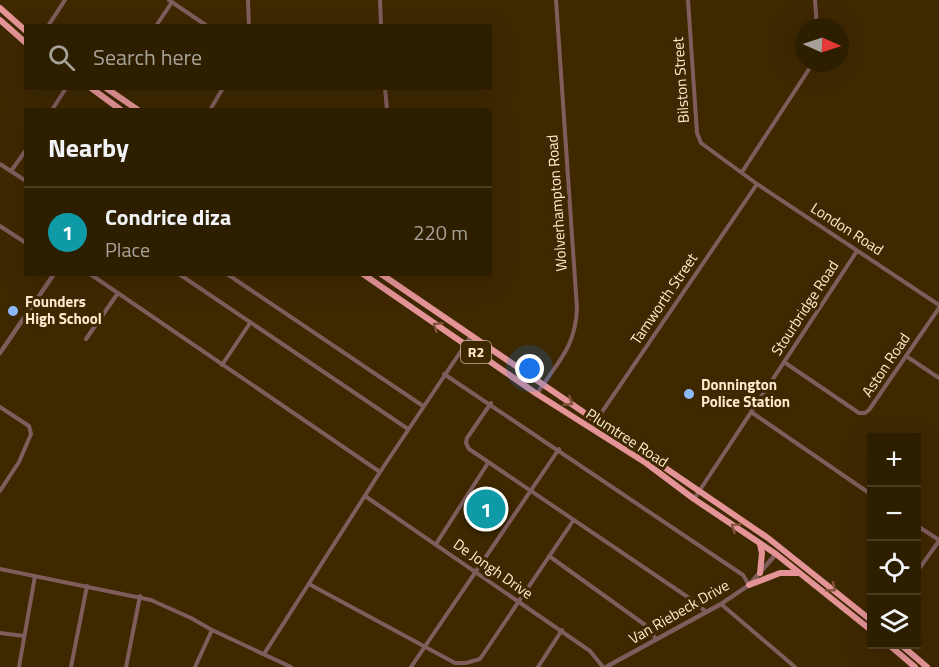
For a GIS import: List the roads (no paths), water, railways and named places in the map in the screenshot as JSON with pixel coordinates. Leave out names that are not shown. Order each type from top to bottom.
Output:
[{"type":"highway","points":[[0,8],[24,29]]},
{"type":"highway","points":[[0,20],[24,41]]},
{"type":"highway","points":[[94,90],[118,108]]},
{"type":"highway","points":[[111,90],[135,108]]},
{"type":"highway","name":"Plumtree Road","points":[[366,276],[537,394],[646,463],[694,499],[776,554],[867,627]]},
{"type":"highway","name":"Plumtree Road","points":[[384,276],[768,538],[867,617]]},
{"type":"highway","points":[[768,538],[776,554],[792,556]]},
{"type":"highway","points":[[760,544],[762,553],[760,573]]},
{"type":"highway","points":[[749,585],[780,573],[800,573]]},
{"type":"highway","points":[[893,649],[915,667]]},
{"type":"highway","points":[[905,649],[927,667]]},
{"type":"street","points":[[49,24],[65,0]]},
{"type":"street","points":[[248,0],[249,24]]},
{"type":"street","points":[[380,0],[381,24]]},
{"type":"street","name":"Wolverhampton Road","points":[[537,394],[568,348],[576,327],[556,0]]},
{"type":"street","name":"Bilston Street","points":[[688,0],[697,133],[701,143],[742,172]]},
{"type":"street","points":[[815,0],[816,18]]},
{"type":"street","points":[[157,24],[170,1],[204,24]]},
{"type":"street","points":[[742,172],[807,72]]},
{"type":"street","points":[[53,108],[65,90]]},
{"type":"street","points":[[105,99],[110,90]]},
{"type":"street","points":[[211,108],[222,90]]},
{"type":"street","points":[[385,90],[387,108]]},
{"type":"street","points":[[12,171],[24,153]]},
{"type":"street","points":[[0,164],[24,180]]},
{"type":"street","name":"London Road","points":[[742,172],[939,306]]},
{"type":"street","name":"Tamworth Street","points":[[590,428],[757,184]]},
{"type":"street","points":[[0,226],[24,242]]},
{"type":"street","name":"Stourbridge Road","points":[[694,499],[857,251]]},
{"type":"street","points":[[0,353],[53,276]]},
{"type":"street","points":[[93,276],[380,472]]},
{"type":"street","points":[[182,276],[408,429]]},
{"type":"street","points":[[230,276],[423,406]]},
{"type":"street","points":[[86,339],[118,293]]},
{"type":"street","name":"Aston Road","points":[[784,362],[862,413],[869,410],[939,306]]},
{"type":"street","points":[[222,365],[250,323]]},
{"type":"street","points":[[264,654],[380,472],[471,336]]},
{"type":"street","points":[[906,356],[939,378]]},
{"type":"street","points":[[444,374],[491,403],[743,575],[749,585]]},
{"type":"street","points":[[491,403],[466,441],[469,449],[695,602],[706,612]]},
{"type":"street","points":[[0,407],[28,426],[31,434],[19,462],[0,491]]},
{"type":"street","points":[[751,412],[867,492]]},
{"type":"street","points":[[411,667],[559,449]]},
{"type":"street","points":[[436,544],[488,463]]},
{"type":"street","name":"De Jongh Drive","points":[[365,496],[562,630],[591,651],[604,667]]},
{"type":"street","points":[[309,584],[455,663],[474,662],[480,659],[573,521]]},
{"type":"street","points":[[921,528],[939,541],[921,566]]},
{"type":"street","name":"Van Riebeck Drive","points":[[604,667],[721,604],[749,585],[776,554]]},
{"type":"street","points":[[549,556],[648,627],[656,639]]},
{"type":"street","points":[[0,569],[140,597],[191,618],[291,667]]},
{"type":"street","points":[[19,667],[35,576]]},
{"type":"street","points":[[71,667],[87,586]]},
{"type":"street","points":[[126,667],[140,597]]},
{"type":"street","points":[[721,604],[795,667]]},
{"type":"street","points":[[195,667],[212,630]]},
{"type":"street","points":[[538,667],[562,630]]},
{"type":"street","points":[[0,633],[24,636]]},
{"type":"place","name":"Founders High School","points":[[13,311]]},
{"type":"place","name":"Donnington Police Station","points":[[689,394]]},
{"type":"place","name":"Condrice diza","points":[[486,509]]}]
